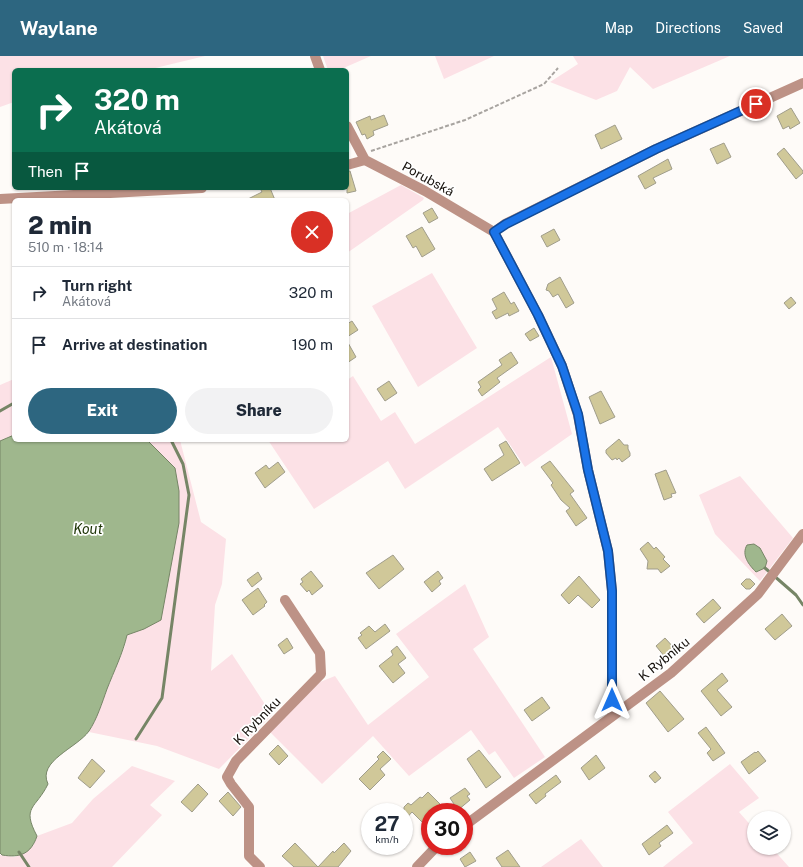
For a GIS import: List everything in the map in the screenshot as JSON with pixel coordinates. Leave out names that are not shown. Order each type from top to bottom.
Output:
[{"type":"street","points":[[315,56],[319,68]]},
{"type":"street","points":[[612,715],[612,591],[608,551],[588,470],[578,414],[562,366],[538,315],[494,232],[506,224],[656,149],[803,83]]},
{"type":"street","points":[[349,130],[364,157],[349,164]]},
{"type":"street","name":"Porubská","points":[[364,157],[494,232]]},
{"type":"street","points":[[18,198],[165,190]]},
{"type":"street","points":[[0,199],[12,198]]},
{"type":"street","name":"K Rybníku","points":[[473,819],[612,715],[671,673],[758,594],[803,534]]},
{"type":"street","name":"K Rybníku","points":[[260,867],[249,856],[249,807],[230,784],[227,777],[236,761],[321,674],[320,653],[285,600]]},
{"type":"street","points":[[417,867],[428,855]]},
{"type":"path","points":[[364,157],[465,120],[544,84],[558,68]]},
{"type":"shaded area","points":[[0,56],[205,56],[155,68],[12,68],[12,103],[0,107]]},
{"type":"shaded area","points":[[323,56],[371,56],[344,68],[327,68]]},
{"type":"shaded area","points":[[435,56],[494,56],[444,79]]},
{"type":"shaded area","points":[[573,56],[730,56],[653,89],[630,67],[617,91],[596,100],[550,82],[578,64]]},
{"type":"shaded area","points":[[401,185],[424,198],[349,252],[349,213]]},
{"type":"shaded area","points":[[432,273],[477,348],[418,387],[372,306]]},
{"type":"shaded area","points":[[551,357],[572,434],[525,467],[498,427],[405,489],[388,461],[314,509],[269,442],[349,442],[349,379],[353,376],[381,421],[395,412],[415,444]]},
{"type":"shaded area","points":[[12,380],[12,436],[0,441],[0,385]]},
{"type":"shaded area","points":[[149,442],[181,442],[201,522],[226,539],[222,584],[215,605],[211,671],[232,654],[272,715],[219,769],[157,746],[89,732],[125,646],[127,635],[144,629],[165,458]]},
{"type":"shaded area","points":[[740,476],[793,538],[760,581],[715,534],[699,495]]},
{"type":"shaded area","points":[[465,584],[489,637],[473,649],[545,757],[514,778],[495,751],[489,755],[471,730],[409,776],[373,736],[322,784],[268,730],[320,682],[335,676],[368,725],[429,677],[396,634]]},
{"type":"shaded area","points":[[730,764],[759,798],[739,812],[747,821],[747,855],[778,855],[789,867],[663,867],[693,843],[668,812]]},
{"type":"shaded area","points":[[132,766],[175,781],[150,805],[162,815],[112,867],[0,867],[0,855],[15,857],[33,846],[37,836],[72,823],[93,799]]},
{"type":"shaded area","points":[[581,839],[603,867],[541,867]]},
{"type":"water","name":"Kout","points":[[12,436],[12,442],[149,442],[175,468],[179,491],[179,523],[161,620],[144,629],[127,635],[121,655],[92,726],[83,737],[60,755],[48,768],[46,776],[48,784],[30,813],[32,826],[37,836],[35,842],[28,851],[14,856],[2,855],[0,853],[0,441]]},
{"type":"water","points":[[754,544],[760,548],[767,561],[765,568],[756,572],[748,563],[745,556],[745,549],[747,545]]},
{"type":"building","points":[[791,108],[800,123],[790,129],[789,126],[783,129],[777,116]]},
{"type":"building","points":[[384,115],[388,125],[373,131],[374,135],[367,139],[365,134],[362,135],[356,122],[370,116],[371,120]]},
{"type":"building","points":[[615,125],[622,139],[601,149],[595,135]]},
{"type":"building","points":[[724,143],[731,157],[717,164],[710,149]]},
{"type":"building","points":[[784,148],[803,171],[803,173],[796,179],[777,154]]},
{"type":"building","points":[[668,159],[672,169],[653,178],[656,183],[645,189],[638,176]]},
{"type":"building","points":[[350,171],[356,191],[347,193],[347,190],[349,190]]},
{"type":"building","points":[[261,190],[271,190],[274,198],[250,198],[262,192]]},
{"type":"building","points":[[432,208],[438,218],[429,223],[423,213]]},
{"type":"building","points":[[422,227],[435,249],[422,257],[416,246],[413,248],[406,236]]},
{"type":"building","points":[[554,229],[560,240],[547,247],[541,236]]},
{"type":"building","points":[[560,277],[574,303],[566,308],[558,294],[553,297],[549,291],[546,290],[548,284]]},
{"type":"building","points":[[504,292],[511,304],[514,302],[519,311],[509,316],[508,313],[496,319],[492,312],[497,309],[492,299]]},
{"type":"building","points":[[791,297],[796,303],[789,309],[784,303]]},
{"type":"building","points":[[352,321],[358,330],[349,336],[349,323]]},
{"type":"building","points":[[534,328],[539,336],[530,341],[525,334]]},
{"type":"building","points":[[349,345],[356,357],[349,362]]},
{"type":"building","points":[[511,352],[518,363],[497,378],[500,382],[482,396],[478,390],[481,387],[478,382],[502,365],[499,360]]},
{"type":"building","points":[[389,381],[397,393],[385,401],[377,389]]},
{"type":"building","points":[[601,391],[615,417],[600,424],[589,397]]},
{"type":"building","points":[[619,439],[624,445],[628,445],[630,453],[630,456],[622,462],[619,458],[617,460],[616,458],[612,460],[606,453],[606,450]]},
{"type":"building","points":[[506,441],[520,463],[492,481],[484,469],[504,455],[499,445]]},
{"type":"building","points":[[550,461],[574,491],[570,494],[587,518],[576,526],[566,511],[570,508],[561,500],[551,485],[553,483],[541,467]]},
{"type":"building","points":[[278,462],[285,472],[265,488],[255,473],[266,465],[269,469]]},
{"type":"building","points":[[666,470],[676,493],[671,494],[672,497],[664,500],[655,474]]},
{"type":"building","points":[[648,542],[654,549],[656,547],[665,557],[663,559],[670,566],[661,573],[658,569],[647,569],[648,561],[640,549]]},
{"type":"building","points":[[393,555],[404,569],[379,589],[366,573]]},
{"type":"building","points":[[311,571],[323,586],[312,595],[309,590],[307,592],[300,584],[303,582],[301,579]]},
{"type":"building","points":[[438,571],[443,578],[439,581],[441,584],[432,592],[424,582]]},
{"type":"building","points":[[258,572],[262,579],[252,587],[247,580]]},
{"type":"building","points":[[579,576],[600,600],[592,608],[578,595],[569,604],[561,595]]},
{"type":"building","points":[[746,579],[750,579],[755,584],[750,589],[746,589],[741,584]]},
{"type":"building","points":[[258,588],[267,602],[264,605],[265,606],[253,615],[242,600]]},
{"type":"building","points":[[713,599],[721,608],[704,623],[696,614]]},
{"type":"building","points":[[782,614],[792,626],[775,640],[765,629]]},
{"type":"building","points":[[385,624],[390,631],[366,649],[358,638],[362,635],[360,633],[369,626],[375,632]]},
{"type":"building","points":[[287,638],[293,648],[284,654],[278,645]]},
{"type":"building","points":[[665,638],[675,649],[665,657],[656,646]]},
{"type":"building","points":[[397,646],[406,658],[398,664],[405,673],[393,683],[379,666],[393,655],[391,651]]},
{"type":"building","points":[[722,673],[728,681],[717,690],[732,707],[721,716],[701,691]]},
{"type":"building","points":[[660,691],[684,719],[668,732],[646,703]]},
{"type":"building","points":[[542,697],[550,708],[532,721],[524,710]]},
{"type":"building","points":[[706,727],[725,753],[713,761],[707,753],[711,749],[698,733]]},
{"type":"building","points":[[278,745],[288,756],[279,765],[269,754]]},
{"type":"building","points":[[479,750],[501,777],[486,788],[467,759]]},
{"type":"building","points":[[383,751],[391,759],[380,769],[385,775],[370,790],[359,779],[379,759],[377,757]]},
{"type":"building","points":[[758,751],[766,761],[749,774],[741,762]]},
{"type":"building","points":[[596,755],[605,768],[589,780],[581,768]]},
{"type":"building","points":[[92,759],[105,771],[90,788],[78,778]]},
{"type":"building","points":[[655,771],[661,778],[655,783],[649,776]]},
{"type":"building","points":[[556,775],[561,782],[545,794],[546,796],[536,804],[529,795]]},
{"type":"building","points":[[198,784],[208,794],[192,812],[181,802]]},
{"type":"building","points":[[465,788],[470,794],[467,796],[470,800],[466,803],[453,803],[450,798]]},
{"type":"building","points":[[228,792],[241,807],[233,816],[219,801]]},
{"type":"building","points":[[428,792],[439,803],[421,803],[421,821],[413,813],[413,803],[420,797],[422,798]]},
{"type":"building","points":[[667,825],[673,833],[659,843],[661,846],[649,855],[642,844]]},
{"type":"building","points":[[295,843],[318,867],[294,867],[282,856]]},
{"type":"building","points":[[344,843],[351,851],[338,867],[318,867],[333,851],[334,853]]},
{"type":"building","points":[[508,850],[520,867],[502,867],[496,858]]},
{"type":"building","points":[[466,855],[472,855],[476,861],[465,867],[460,859]]},
{"type":"waterway","points":[[0,411],[12,404]]},
{"type":"waterway","points":[[136,739],[162,698],[189,495],[183,464],[172,442]]},
{"type":"waterway","points":[[765,568],[796,595],[803,605]]},
{"type":"waterway","points":[[19,852],[29,867]]},
{"type":"route","points":[[612,700],[612,591],[608,551],[588,470],[578,414],[562,366],[538,315],[494,232],[506,224],[656,149],[756,104]]}]
